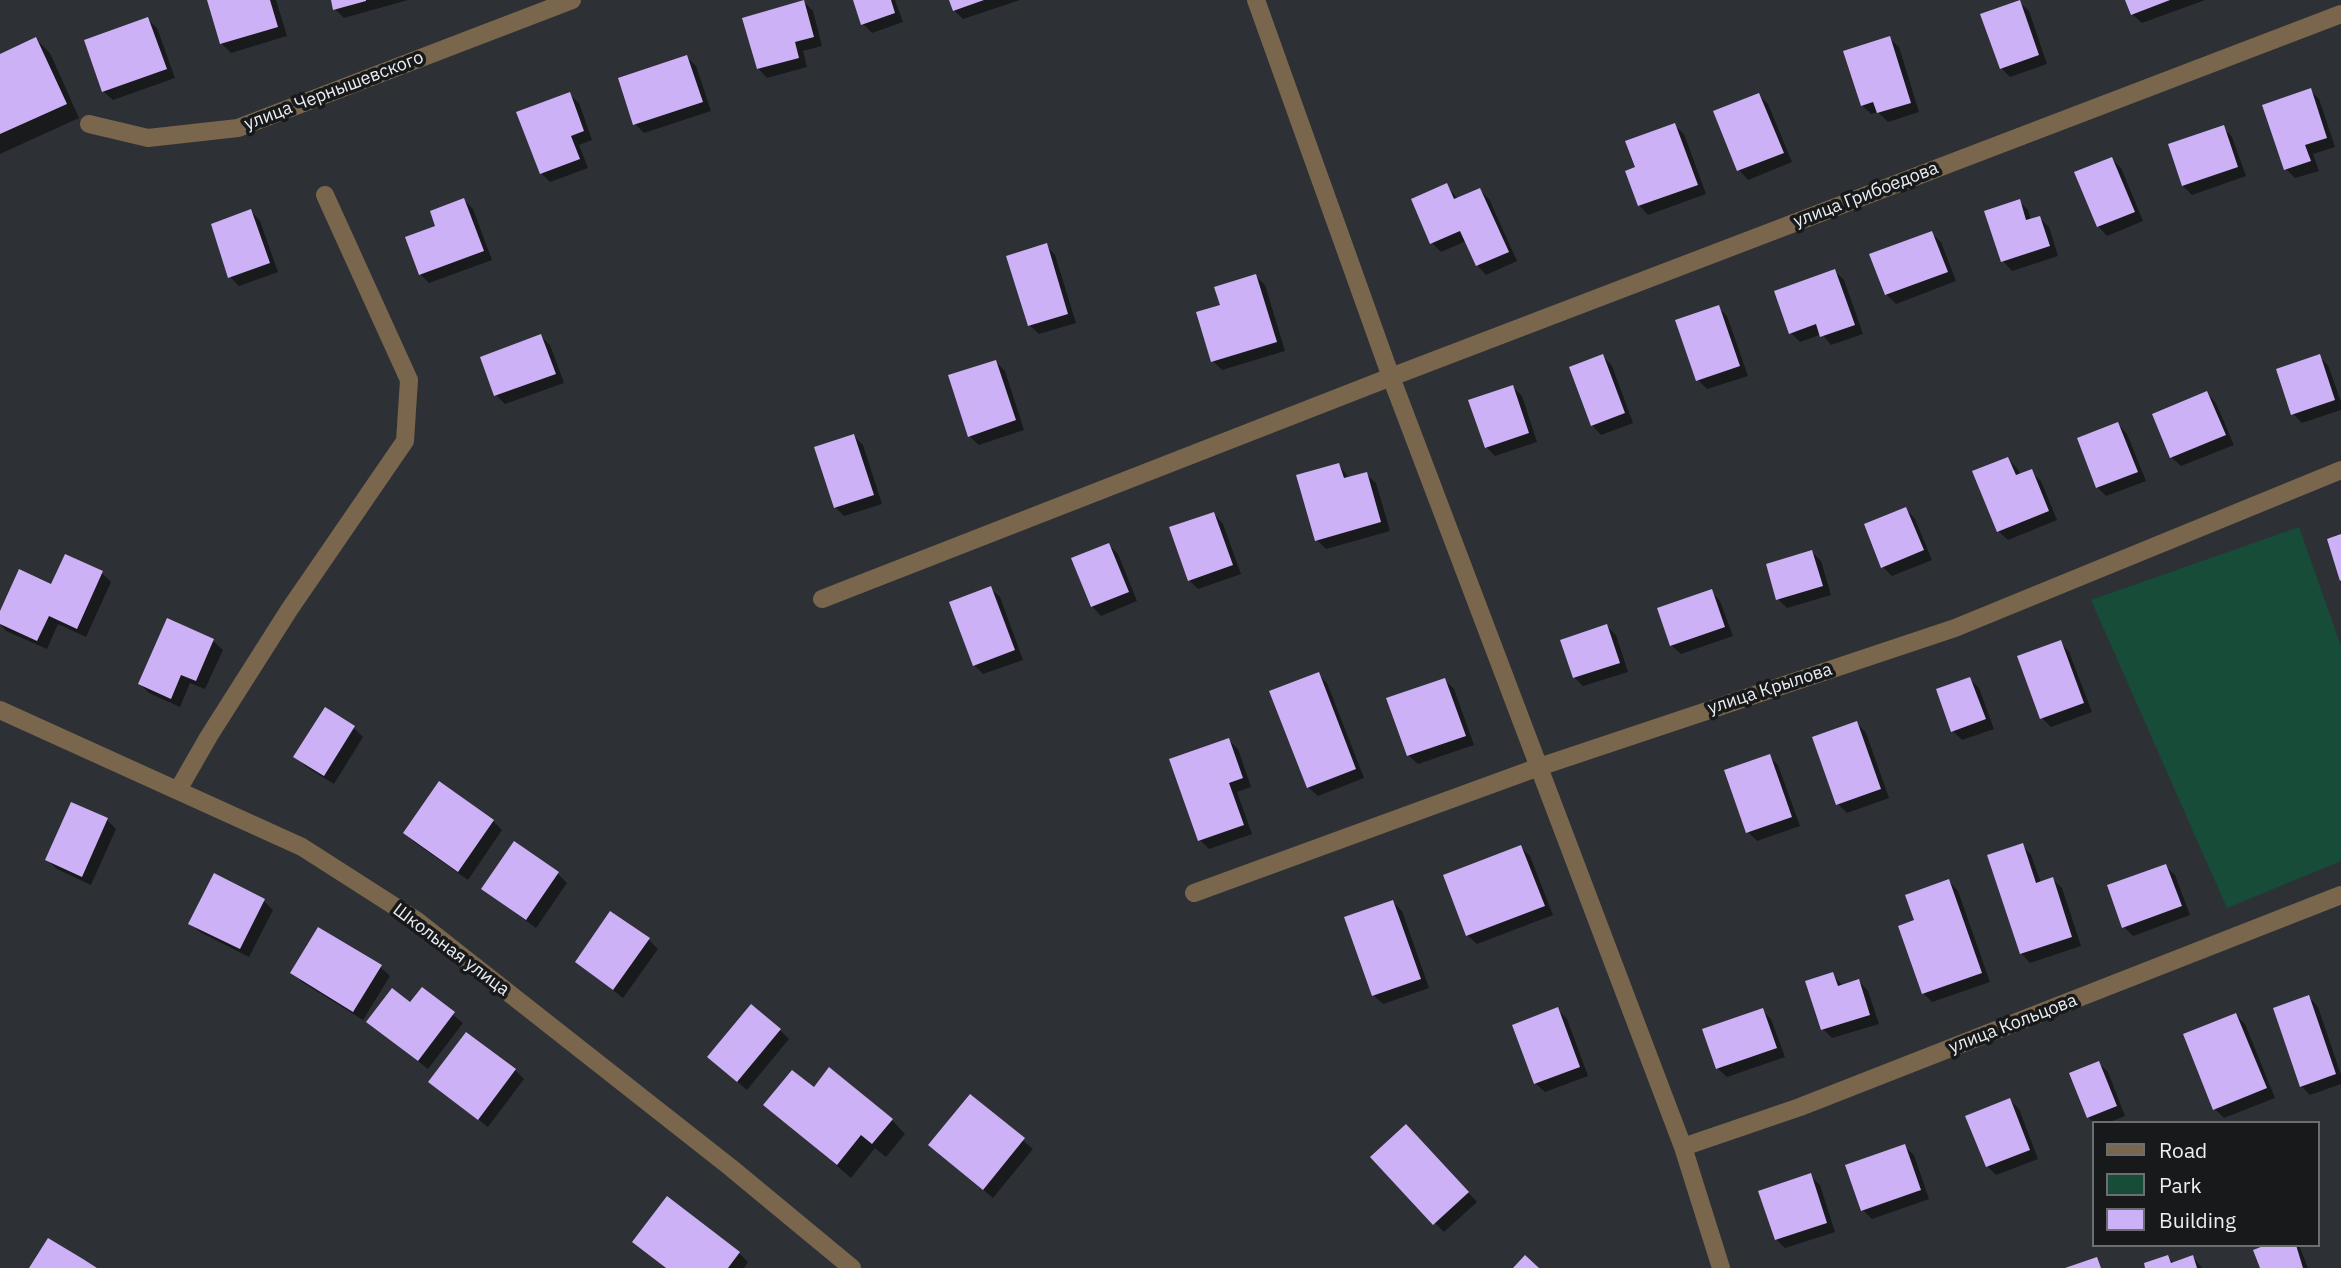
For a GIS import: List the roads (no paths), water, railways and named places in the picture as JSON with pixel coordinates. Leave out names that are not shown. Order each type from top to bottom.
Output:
[{"type":"street","name":"улица Чернышевского","points":[[89,124],[148,138],[238,128],[572,0]]},
{"type":"street","points":[[1256,0],[1391,377],[1683,1147],[1721,1268]]},
{"type":"street","name":"улица Грибоедова","points":[[821,599],[1391,377],[2341,14]]},
{"type":"street","points":[[178,790],[289,610],[405,441],[409,380],[326,195]]},
{"type":"street","name":"улица Крылова","points":[[1194,893],[1539,767],[1955,628],[2341,470]]},
{"type":"street","name":"Школьная улица","points":[[0,710],[302,846],[416,920],[719,1158],[852,1268]]},
{"type":"street","name":"улица Кольцова","points":[[1683,1147],[1800,1107],[2341,895]]}]
